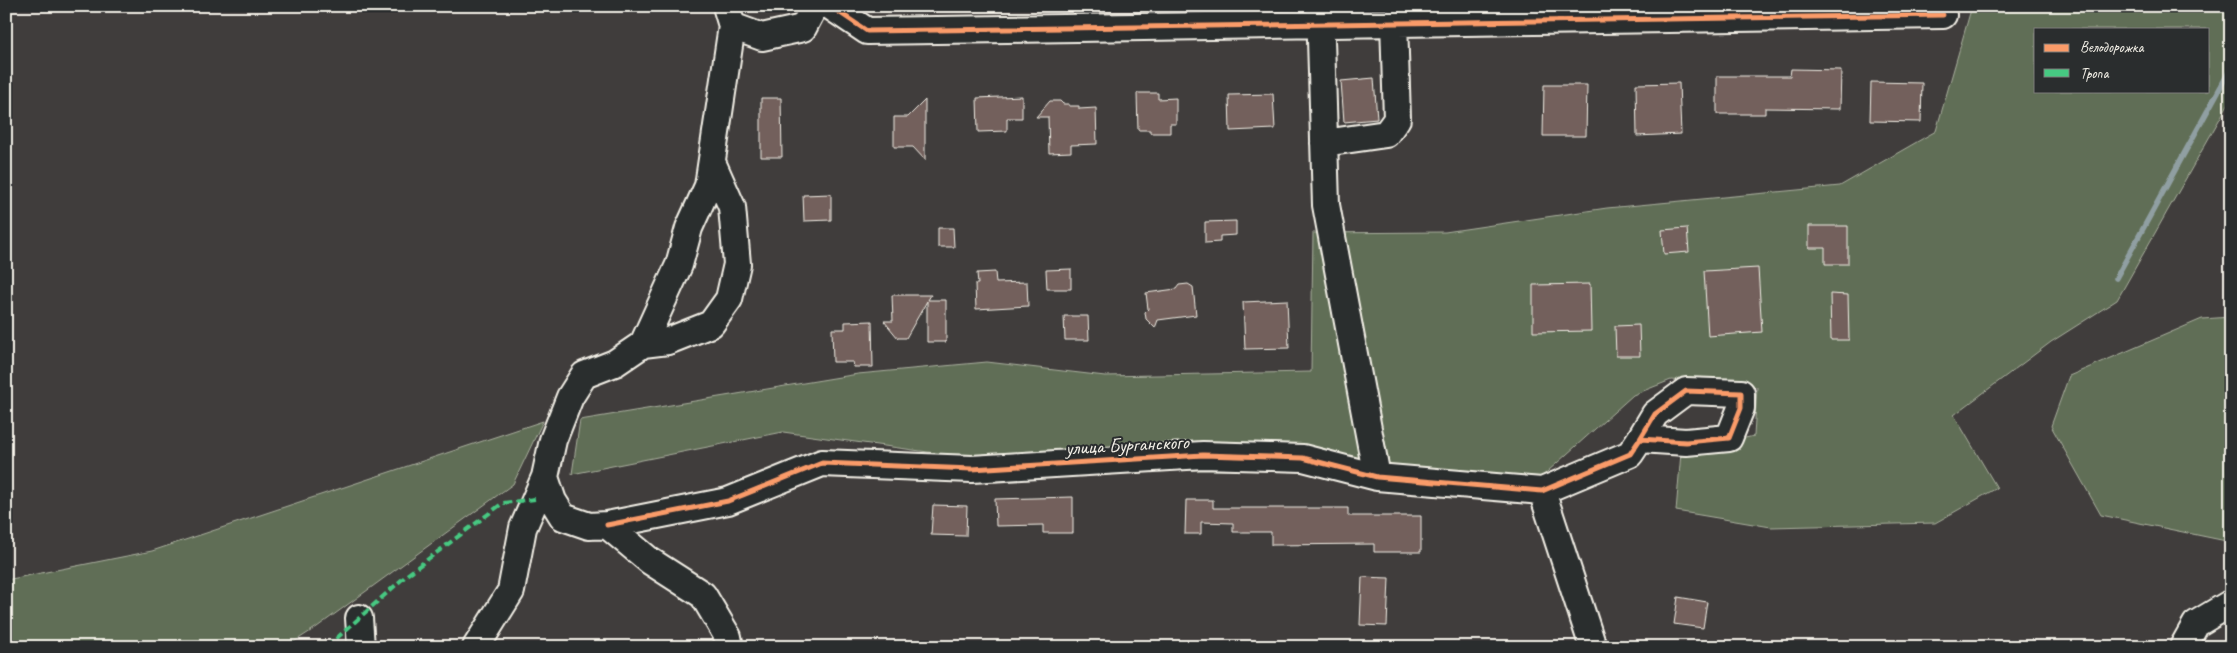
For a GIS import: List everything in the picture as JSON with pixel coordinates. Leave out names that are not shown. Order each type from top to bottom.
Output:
[{"type":"street","points":[[643,344],[679,265],[689,228],[708,186],[729,16],[762,37],[803,28],[813,8],[812,6]]},
{"type":"street","points":[[830,6],[867,31],[1320,14],[1394,21],[1943,15]]},
{"type":"street","points":[[1320,14],[1326,205],[1377,477]]},
{"type":"street","points":[[1324,143],[1386,134],[1397,119],[1394,21]]},
{"type":"street","points":[[476,647],[511,591],[523,528],[545,477],[553,440],[570,397],[584,375],[615,363],[643,344],[668,341],[711,324],[729,299],[737,264],[732,207],[712,162]]},
{"type":"street","name":"улица Бурганского","points":[[545,477],[554,501],[563,517],[589,526],[607,525],[728,501],[822,463],[972,469],[1203,455],[1303,458],[1377,477],[1542,491],[1630,454],[1640,439]]},
{"type":"street","points":[[1542,491],[1593,647]]},
{"type":"street","points":[[607,525],[650,561],[703,595],[728,637],[730,647]]},
{"type":"street","points":[[2183,647],[2196,624],[2231,603]]},
{"type":"street","points":[[359,618],[361,647]]},
{"type":"green space","points":[[1972,6],[2231,6],[2231,99],[2117,300],[2051,342],[1954,415],[1997,488],[1935,523],[1771,527],[1676,511],[1681,453],[1754,436],[1757,387],[1671,380],[1633,395],[1538,480],[1251,470],[1107,470],[993,461],[783,432],[572,474],[580,420],[858,374],[987,362],[1105,376],[1311,372],[1313,233],[1445,232],[1607,208],[1840,186],[1936,131]]},
{"type":"green space","points":[[2231,317],[2231,542],[2101,515],[2051,426],[2069,376],[2202,319]]},
{"type":"green space","points":[[543,421],[513,484],[317,627],[286,647],[6,647],[6,580],[152,551]]},
{"type":"building","points":[[1791,69],[1841,70],[1840,109],[1765,108],[1765,114],[1717,114],[1717,76],[1790,76]]},
{"type":"building","points":[[1374,78],[1377,119],[1344,122],[1341,81]]},
{"type":"building","points":[[1871,82],[1922,83],[1921,122],[1870,121]]},
{"type":"building","points":[[1679,83],[1681,134],[1637,136],[1636,84]]},
{"type":"building","points":[[1544,85],[1587,85],[1586,136],[1543,136]]},
{"type":"building","points":[[1137,93],[1158,93],[1158,99],[1176,98],[1176,124],[1170,124],[1170,133],[1150,133],[1150,130],[1138,130]]},
{"type":"building","points":[[1273,94],[1275,129],[1230,131],[1229,95]]},
{"type":"building","points":[[1022,96],[1022,118],[1007,118],[1007,131],[978,132],[977,98]]},
{"type":"building","points":[[761,98],[781,98],[782,157],[761,157]]},
{"type":"building","points":[[925,100],[925,160],[913,147],[894,147],[894,117],[908,117]]},
{"type":"building","points":[[1050,101],[1060,101],[1063,104],[1069,104],[1069,106],[1079,106],[1079,109],[1096,108],[1097,144],[1071,145],[1071,152],[1049,153],[1048,117],[1036,117]]},
{"type":"building","points":[[831,194],[831,220],[804,221],[803,195]]},
{"type":"building","points":[[1236,221],[1236,235],[1220,236],[1220,242],[1205,243],[1205,222]]},
{"type":"building","points":[[1809,226],[1848,226],[1848,264],[1825,264],[1825,248],[1809,248]]},
{"type":"building","points":[[938,228],[953,228],[954,247],[938,247]]},
{"type":"building","points":[[1687,228],[1689,252],[1664,254],[1662,230]]},
{"type":"building","points":[[1758,268],[1762,332],[1708,336],[1704,271]]},
{"type":"building","points":[[1071,269],[1071,289],[1047,289],[1046,270]]},
{"type":"building","points":[[995,272],[996,283],[1027,282],[1028,306],[976,309],[975,284],[978,284],[977,273]]},
{"type":"building","points":[[1188,284],[1193,287],[1196,315],[1158,320],[1155,328],[1146,319],[1145,312],[1148,309],[1146,293],[1176,289],[1179,285]]},
{"type":"building","points":[[1590,284],[1591,331],[1533,332],[1533,285]]},
{"type":"building","points":[[1830,294],[1848,295],[1849,340],[1831,340]]},
{"type":"building","points":[[892,295],[931,295],[928,300],[946,300],[946,342],[927,342],[927,301],[906,338],[898,338],[884,321],[893,321]]},
{"type":"building","points":[[1287,300],[1289,348],[1245,349],[1243,302]]},
{"type":"building","points":[[1064,316],[1088,316],[1089,340],[1065,340]]},
{"type":"building","points":[[872,321],[873,367],[854,367],[853,362],[833,362],[832,329],[845,329],[845,322]]},
{"type":"building","points":[[1639,325],[1640,356],[1616,356],[1615,326]]},
{"type":"building","points":[[1073,497],[1073,533],[1043,533],[1043,525],[996,526],[995,499]]},
{"type":"building","points":[[1186,500],[1213,500],[1213,508],[1348,508],[1348,516],[1421,516],[1421,552],[1374,552],[1374,544],[1271,545],[1271,532],[1233,532],[1233,523],[1201,522],[1201,534],[1185,534]]},
{"type":"building","points":[[933,505],[967,506],[966,536],[931,535]]},
{"type":"building","points":[[1362,577],[1389,578],[1387,626],[1360,625]]},
{"type":"building","points":[[1678,597],[1707,602],[1703,628],[1674,624]]},
{"type":"waterway","points":[[2116,278],[2231,68]]},
{"type":"marked path","points":[[327,647],[408,574],[503,503],[535,499]]},
{"type":"cycle path","points":[[830,6],[867,31],[1943,15]]},
{"type":"cycle path","points":[[607,525],[728,501],[822,463],[972,469],[1203,455],[1303,458],[1377,477],[1542,491],[1630,454],[1640,439],[1686,442],[1729,438],[1741,408],[1741,393],[1686,391],[1655,414],[1640,439]]}]
